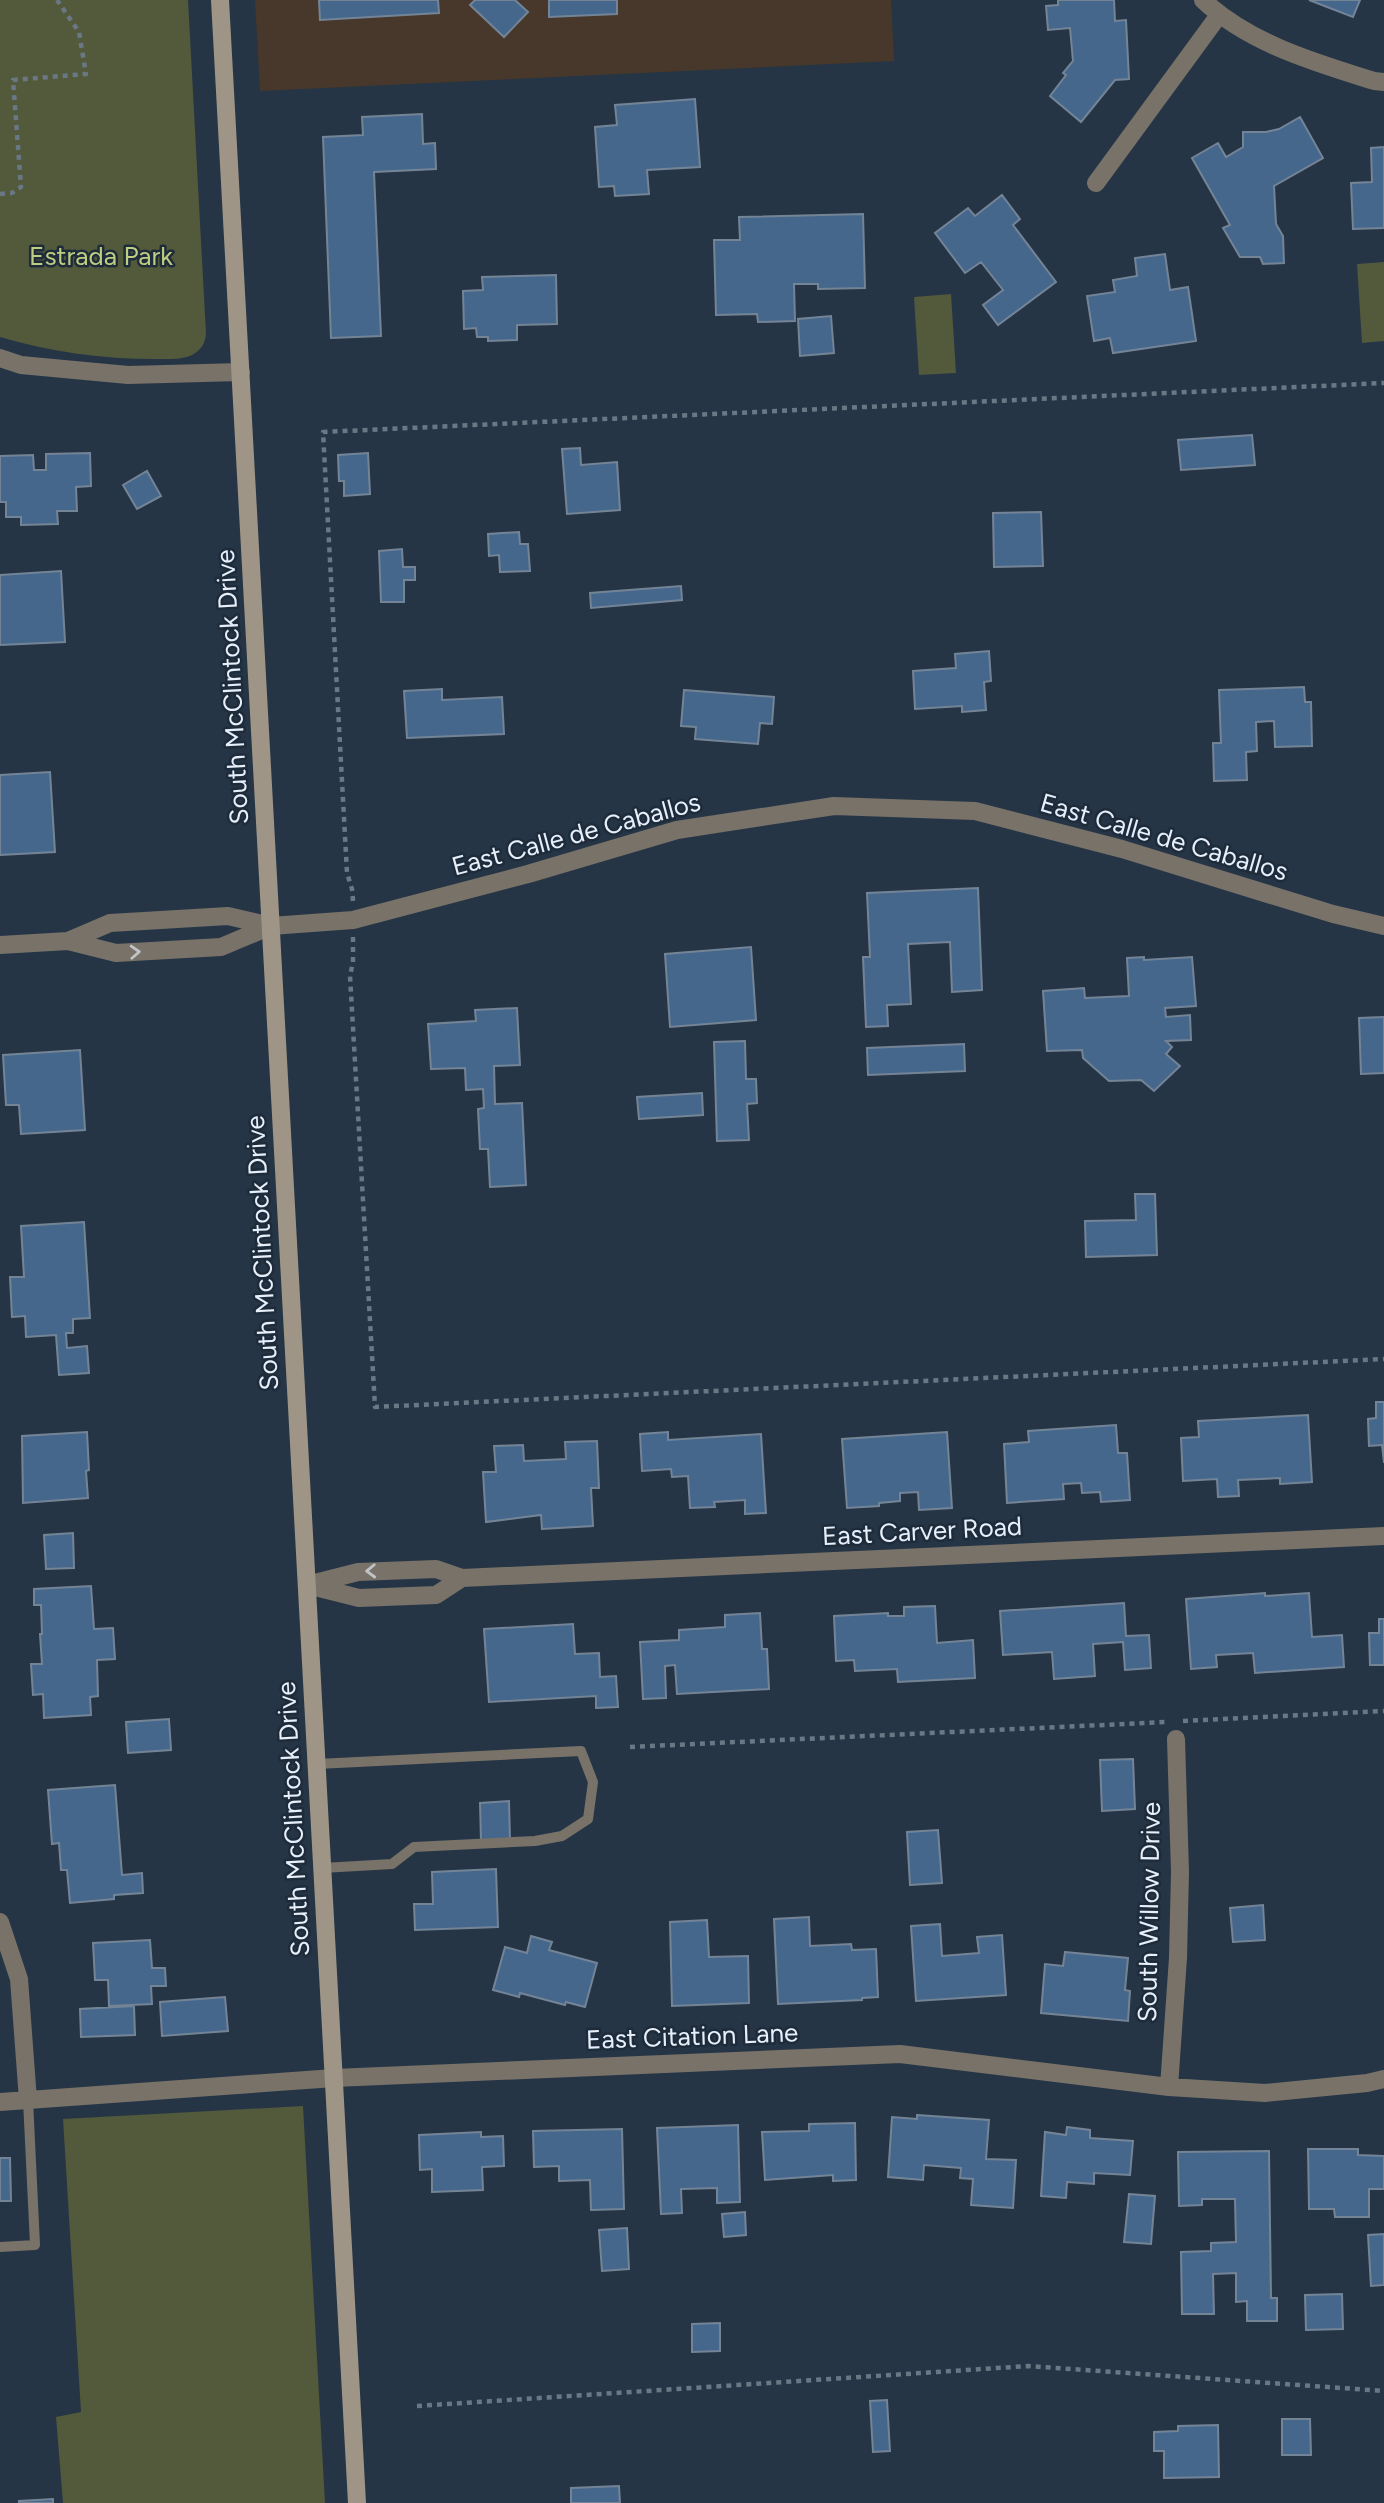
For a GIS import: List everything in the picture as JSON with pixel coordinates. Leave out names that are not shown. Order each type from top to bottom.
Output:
[{"type":"main road","name":"South McClintock Drive","points":[[220,0],[357,2503]]},
{"type":"street","points":[[1203,0],[1219,15],[1296,56],[1384,82]]},
{"type":"street","points":[[1096,183],[1219,15]]},
{"type":"street","points":[[0,358],[21,365],[128,375],[241,372]]},
{"type":"street","name":"East Calle de Caballos","points":[[271,926],[353,920],[528,874],[677,830],[834,806],[975,811],[1122,849],[1333,914],[1384,926]]},
{"type":"street","points":[[68,941],[110,923],[228,916],[271,926]]},
{"type":"street","points":[[0,945],[68,941],[116,953],[221,947],[271,926]]},
{"type":"street","name":"East Carver Road","points":[[307,1585],[358,1572],[436,1569],[462,1578],[1384,1536]]},
{"type":"street","name":"East Carver Road","points":[[307,1585],[359,1598],[436,1595],[462,1578]]},
{"type":"street","name":"South Willow Drive","points":[[1170,2087],[1180,1872],[1176,1739]]},
{"type":"street","points":[[0,1922],[19,1979],[28,2100]]},
{"type":"street","name":"East Citation Lane","points":[[0,2102],[334,2078],[900,2054],[1170,2087],[1265,2093],[1384,2079]]},
{"type":"lane","points":[[317,1764],[581,1751],[593,1782],[588,1819],[562,1836],[535,1841],[414,1847],[392,1864],[322,1868]]},
{"type":"lane","points":[[0,2247],[35,2245],[28,2100]]},
{"type":"path","points":[[0,194],[12,193],[21,187],[13,80],[86,74],[79,32],[57,0]]},
{"type":"path","points":[[1384,383],[323,432],[346,859],[352,888],[353,962],[350,976],[375,1407],[1384,1359]]},
{"type":"path","points":[[630,1747],[1384,1711]]},
{"type":"path","points":[[417,2406],[1028,2366],[1384,2391]]},
{"type":"shaded area","points":[[255,0],[891,0],[894,61],[260,91]]},
{"type":"green space","name":"Estrada Park","points":[[0,0],[188,0],[206,334],[202,346],[192,355],[169,359],[96,356],[57,351],[0,337]]},
{"type":"green space","points":[[1384,262],[1384,341],[1362,343],[1357,264]]},
{"type":"green space","points":[[951,294],[956,373],[919,375],[914,297]]},
{"type":"green space","points":[[303,2106],[325,2503],[63,2503],[56,2417],[81,2412],[63,2119]]},
{"type":"building","points":[[319,0],[438,0],[439,13],[320,20]]},
{"type":"building","points":[[475,0],[515,0],[528,12],[504,37],[470,5]]},
{"type":"building","points":[[549,0],[617,0],[617,14],[549,17]]},
{"type":"building","points":[[1058,0],[1114,0],[1115,21],[1126,20],[1129,79],[1115,80],[1081,122],[1050,96],[1073,61],[1070,28],[1048,30],[1046,6],[1058,5]]},
{"type":"building","points":[[1309,0],[1360,0],[1353,17]]},
{"type":"building","points":[[695,99],[700,167],[647,170],[649,194],[615,196],[614,186],[599,187],[595,127],[617,125],[615,105]]},
{"type":"building","points":[[422,114],[423,144],[435,143],[436,169],[374,172],[381,336],[331,338],[323,137],[363,135],[362,117]]},
{"type":"building","points":[[1300,117],[1323,158],[1274,186],[1276,224],[1283,236],[1284,263],[1263,264],[1260,257],[1240,257],[1223,228],[1230,225],[1192,158],[1218,143],[1226,157],[1243,147],[1243,132],[1279,129]]},
{"type":"building","points":[[1384,147],[1384,228],[1353,229],[1351,183],[1372,182],[1371,148]]},
{"type":"building","points":[[1002,195],[1020,219],[1013,225],[1056,282],[998,325],[983,305],[1003,290],[981,262],[965,273],[935,233],[968,208],[975,216]]},
{"type":"building","points":[[863,214],[865,288],[818,289],[818,284],[794,284],[795,321],[758,322],[757,314],[716,315],[714,240],[740,240],[739,217]]},
{"type":"building","points":[[1165,254],[1170,290],[1188,287],[1196,341],[1113,353],[1110,338],[1094,341],[1087,296],[1115,292],[1113,280],[1137,276],[1135,258]]},
{"type":"building","points":[[556,275],[557,324],[517,325],[517,340],[488,341],[488,337],[477,337],[476,328],[464,329],[463,291],[483,290],[482,277]]},
{"type":"building","points":[[831,316],[834,353],[800,356],[798,319]]},
{"type":"building","points":[[1252,435],[1255,465],[1181,470],[1178,440]]},
{"type":"building","points":[[580,448],[581,465],[617,462],[620,510],[567,514],[562,449]]},
{"type":"building","points":[[90,453],[91,486],[76,487],[77,511],[57,511],[58,524],[21,525],[21,517],[6,517],[6,502],[0,502],[0,456],[33,455],[34,470],[46,470],[46,454]]},
{"type":"building","points":[[368,453],[370,494],[344,496],[344,481],[339,481],[338,455]]},
{"type":"building","points":[[147,471],[161,496],[137,509],[123,485]]},
{"type":"building","points":[[1041,512],[1043,566],[994,567],[993,513]]},
{"type":"building","points":[[519,532],[520,544],[528,544],[530,571],[500,572],[499,555],[489,556],[488,534]]},
{"type":"building","points":[[402,549],[403,567],[415,567],[415,580],[404,580],[404,602],[381,602],[379,551]]},
{"type":"building","points":[[61,571],[65,642],[0,645],[0,575]]},
{"type":"building","points":[[681,586],[682,600],[591,608],[590,593]]},
{"type":"building","points":[[989,651],[991,681],[984,682],[986,710],[962,712],[962,706],[915,709],[913,671],[956,668],[955,654]]},
{"type":"building","points":[[1304,687],[1305,702],[1311,702],[1312,746],[1275,747],[1274,721],[1256,722],[1257,751],[1246,752],[1247,780],[1214,781],[1213,743],[1221,743],[1219,690]]},
{"type":"building","points":[[442,689],[442,700],[502,697],[504,734],[407,738],[404,691]]},
{"type":"building","points":[[684,690],[774,697],[772,724],[760,723],[758,744],[695,739],[696,727],[681,726]]},
{"type":"building","points":[[50,772],[55,852],[0,855],[0,775]]},
{"type":"building","points":[[978,888],[982,990],[952,992],[950,942],[908,944],[911,1004],[887,1005],[888,1026],[866,1027],[863,957],[870,957],[867,893]]},
{"type":"building","points":[[751,947],[756,1020],[670,1027],[665,954]]},
{"type":"building","points":[[1144,957],[1144,960],[1192,957],[1196,1006],[1165,1008],[1166,1017],[1190,1015],[1191,1040],[1166,1041],[1172,1047],[1166,1054],[1180,1066],[1154,1091],[1141,1080],[1109,1081],[1083,1058],[1082,1050],[1047,1051],[1043,991],[1084,988],[1085,998],[1129,996],[1127,958]]},
{"type":"building","points":[[517,1008],[520,1065],[494,1066],[495,1104],[522,1103],[526,1185],[490,1187],[488,1149],[480,1149],[478,1109],[484,1108],[483,1089],[466,1090],[465,1068],[431,1069],[428,1024],[476,1021],[475,1010]]},
{"type":"building","points":[[1384,1017],[1384,1073],[1361,1074],[1359,1018]]},
{"type":"building","points":[[745,1041],[746,1079],[756,1079],[757,1103],[747,1104],[749,1140],[717,1141],[714,1042]]},
{"type":"building","points":[[964,1044],[965,1071],[868,1075],[867,1048]]},
{"type":"building","points":[[80,1050],[85,1130],[21,1134],[19,1105],[6,1105],[3,1055]]},
{"type":"building","points":[[702,1093],[703,1115],[639,1119],[637,1097]]},
{"type":"building","points":[[1135,1194],[1155,1194],[1157,1255],[1086,1257],[1085,1221],[1136,1220]]},
{"type":"building","points":[[84,1222],[90,1318],[73,1319],[73,1333],[66,1333],[67,1348],[87,1346],[89,1373],[59,1375],[56,1335],[26,1337],[25,1316],[12,1317],[10,1277],[24,1277],[21,1226]]},
{"type":"building","points":[[1376,1402],[1384,1402],[1384,1463],[1382,1445],[1369,1446],[1368,1419],[1376,1418]]},
{"type":"building","points":[[1308,1415],[1312,1482],[1280,1484],[1280,1478],[1238,1480],[1239,1496],[1218,1497],[1217,1479],[1183,1481],[1181,1438],[1199,1437],[1198,1421]]},
{"type":"building","points":[[1116,1425],[1118,1453],[1127,1453],[1130,1500],[1101,1502],[1100,1492],[1082,1493],[1081,1483],[1063,1484],[1064,1499],[1007,1503],[1004,1444],[1029,1442],[1028,1431]]},
{"type":"building","points":[[87,1432],[88,1498],[23,1503],[22,1436]]},
{"type":"building","points":[[668,1432],[668,1440],[761,1434],[766,1513],[745,1514],[745,1500],[714,1502],[715,1507],[690,1508],[688,1476],[672,1477],[671,1469],[642,1471],[640,1434]]},
{"type":"building","points":[[947,1432],[952,1508],[919,1510],[918,1492],[900,1493],[900,1501],[879,1503],[879,1506],[847,1508],[842,1439]]},
{"type":"building","points":[[597,1441],[599,1488],[591,1488],[593,1526],[542,1529],[541,1515],[486,1522],[483,1472],[496,1472],[494,1446],[523,1445],[524,1461],[566,1459],[565,1442]]},
{"type":"building","points":[[73,1533],[74,1568],[46,1569],[44,1535]]},
{"type":"building","points":[[91,1586],[94,1629],[113,1628],[115,1659],[97,1660],[98,1696],[90,1697],[91,1715],[44,1718],[43,1694],[33,1695],[31,1664],[42,1664],[41,1605],[34,1605],[34,1589]]},
{"type":"building","points":[[1265,1593],[1265,1596],[1309,1593],[1312,1637],[1342,1635],[1344,1667],[1255,1673],[1253,1653],[1216,1655],[1217,1667],[1191,1669],[1186,1599]]},
{"type":"building","points":[[1124,1603],[1126,1636],[1149,1635],[1151,1668],[1125,1670],[1123,1642],[1093,1644],[1095,1676],[1054,1679],[1052,1652],[1003,1655],[1000,1611]]},
{"type":"building","points":[[935,1606],[937,1643],[973,1640],[975,1678],[898,1682],[897,1669],[855,1671],[854,1660],[836,1661],[834,1616],[888,1613],[888,1616],[904,1616],[904,1607]]},
{"type":"building","points":[[760,1613],[762,1649],[767,1649],[769,1689],[677,1694],[675,1665],[665,1666],[666,1698],[643,1699],[640,1642],[679,1640],[679,1630],[725,1627],[725,1615]]},
{"type":"building","points":[[1379,1619],[1384,1619],[1384,1665],[1370,1665],[1369,1633],[1379,1633]]},
{"type":"building","points":[[573,1624],[575,1654],[599,1653],[600,1677],[616,1676],[618,1707],[596,1708],[596,1696],[489,1702],[484,1629]]},
{"type":"building","points":[[169,1719],[171,1750],[128,1753],[126,1722]]},
{"type":"building","points":[[1133,1759],[1135,1809],[1102,1811],[1100,1760]]},
{"type":"building","points":[[115,1785],[122,1875],[142,1873],[143,1893],[70,1903],[67,1870],[61,1870],[59,1843],[52,1844],[48,1790]]},
{"type":"building","points":[[509,1801],[510,1840],[481,1841],[480,1803]]},
{"type":"building","points":[[938,1830],[942,1883],[910,1885],[907,1832]]},
{"type":"building","points":[[496,1869],[498,1927],[415,1930],[414,1904],[433,1904],[432,1872]]},
{"type":"building","points":[[1263,1905],[1265,1940],[1233,1942],[1230,1908]]},
{"type":"building","points":[[809,1917],[810,1946],[851,1944],[852,1950],[876,1949],[878,1997],[778,2004],[774,1919]]},
{"type":"building","points":[[707,1920],[709,1957],[748,1956],[749,2003],[672,2006],[670,1922]]},
{"type":"building","points":[[940,1924],[942,1956],[979,1953],[977,1937],[1002,1935],[1006,1995],[916,2001],[911,1926]]},
{"type":"building","points":[[531,1936],[552,1942],[549,1950],[597,1963],[585,2007],[566,2002],[565,2005],[520,1993],[519,1997],[493,1990],[505,1947],[527,1953]]},
{"type":"building","points":[[150,1940],[152,1968],[165,1968],[166,1986],[151,1986],[152,2004],[109,2006],[108,1980],[95,1980],[93,1943]]},
{"type":"building","points":[[1065,1952],[1128,1958],[1125,1990],[1130,1991],[1128,2021],[1041,2013],[1045,1964],[1063,1966]]},
{"type":"building","points":[[225,1997],[228,2031],[162,2036],[160,2002]]},
{"type":"building","points":[[134,2006],[135,2035],[81,2037],[80,2009]]},
{"type":"building","points":[[917,2115],[989,2120],[986,2159],[1016,2160],[1013,2208],[971,2205],[973,2179],[960,2178],[961,2168],[924,2165],[923,2180],[888,2177],[892,2117],[917,2119]]},
{"type":"building","points":[[855,2123],[856,2180],[833,2181],[833,2175],[765,2180],[762,2132],[809,2131],[809,2124]]},
{"type":"building","points":[[738,2125],[740,2202],[717,2203],[717,2188],[681,2189],[682,2213],[661,2214],[657,2128]]},
{"type":"building","points":[[1067,2127],[1090,2130],[1090,2138],[1133,2141],[1130,2175],[1094,2173],[1094,2184],[1067,2182],[1066,2198],[1041,2196],[1045,2132],[1066,2135]]},
{"type":"building","points":[[622,2129],[624,2209],[591,2210],[590,2180],[559,2181],[559,2166],[534,2167],[533,2131]]},
{"type":"building","points":[[481,2132],[481,2137],[503,2136],[504,2166],[482,2167],[483,2190],[432,2192],[432,2169],[420,2170],[419,2135]]},
{"type":"building","points":[[1308,2149],[1358,2149],[1358,2155],[1384,2156],[1384,2189],[1369,2189],[1369,2217],[1335,2217],[1334,2209],[1309,2209]]},
{"type":"building","points":[[1269,2151],[1271,2298],[1277,2298],[1277,2321],[1247,2321],[1247,2301],[1236,2302],[1236,2273],[1213,2274],[1214,2314],[1182,2314],[1181,2252],[1211,2251],[1211,2243],[1236,2242],[1235,2199],[1202,2199],[1202,2205],[1179,2206],[1178,2152]]},
{"type":"building","points":[[0,2158],[10,2158],[11,2201],[0,2201]]},
{"type":"building","points":[[1129,2194],[1155,2196],[1151,2244],[1124,2242]]},
{"type":"building","points":[[745,2212],[746,2235],[724,2237],[722,2214]]},
{"type":"building","points":[[627,2228],[629,2269],[602,2271],[599,2230]]},
{"type":"building","points":[[1384,2234],[1384,2285],[1371,2286],[1368,2235]]},
{"type":"building","points":[[1342,2294],[1343,2329],[1306,2330],[1305,2295]]},
{"type":"building","points":[[720,2323],[720,2351],[692,2352],[692,2324]]},
{"type":"building","points":[[887,2400],[890,2451],[873,2452],[870,2401]]},
{"type":"building","points":[[1282,2419],[1310,2419],[1311,2455],[1282,2455]]},
{"type":"building","points":[[1218,2425],[1219,2477],[1164,2478],[1164,2451],[1154,2451],[1154,2432],[1178,2431],[1178,2426]]},
{"type":"building","points":[[619,2486],[620,2503],[571,2503],[571,2488]]},
{"type":"building","points":[[53,2499],[53,2503],[19,2503],[19,2501]]}]
